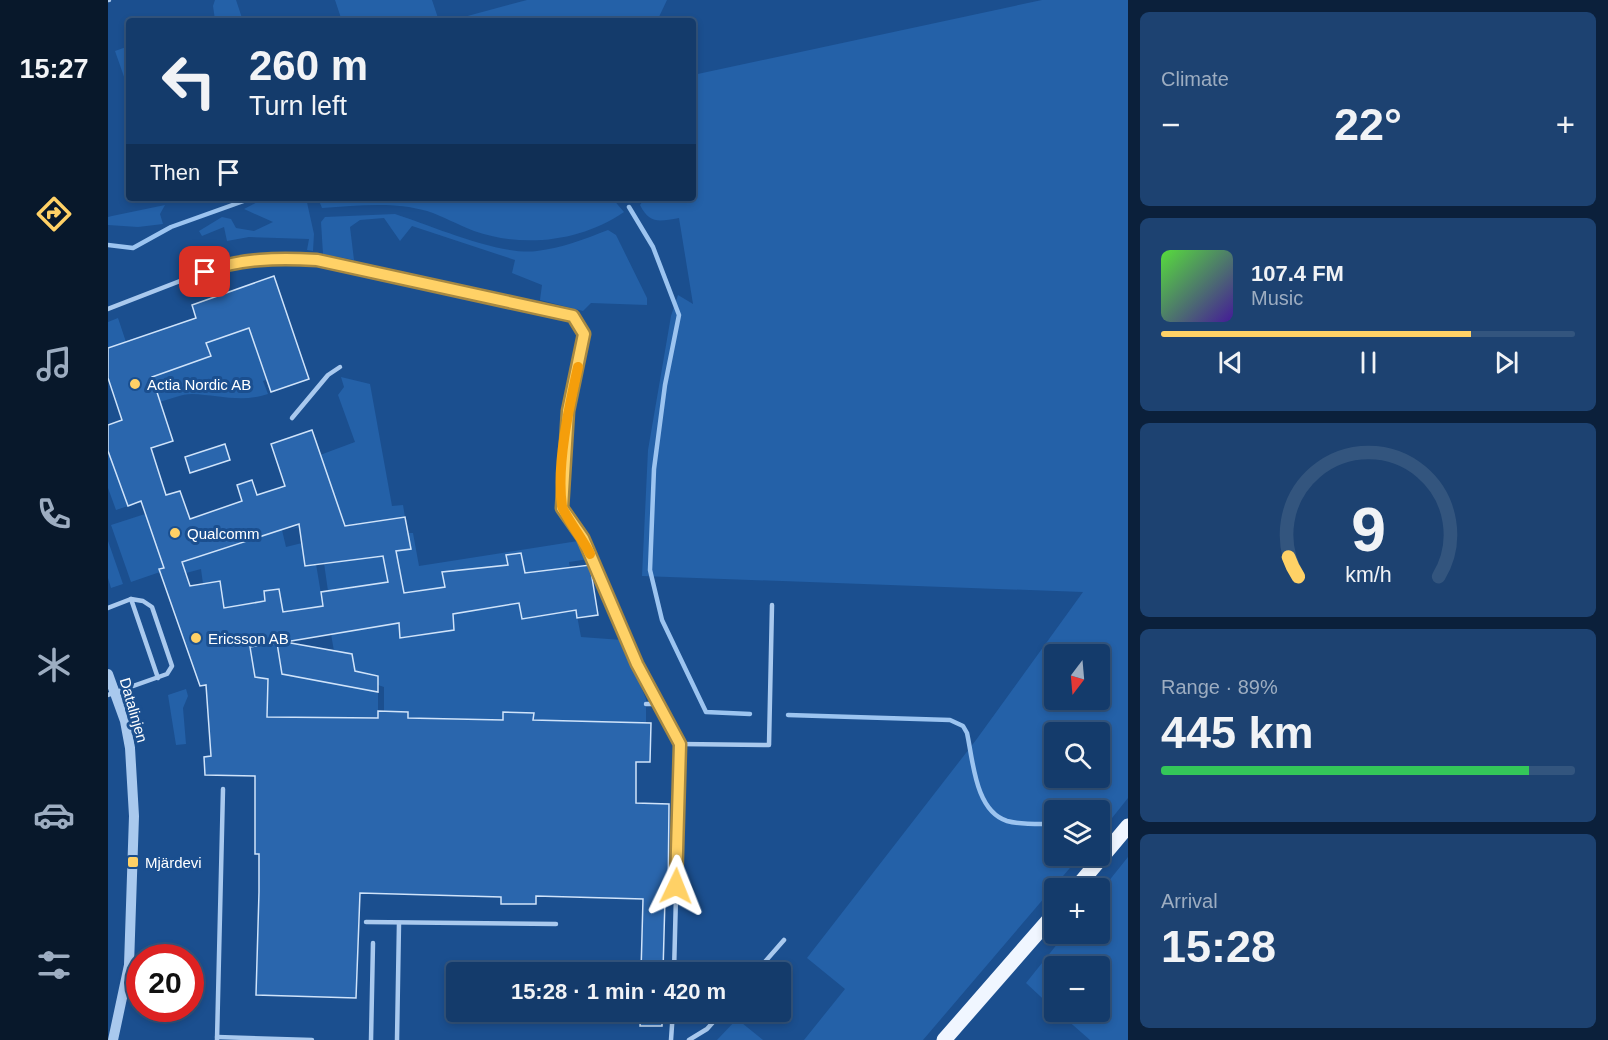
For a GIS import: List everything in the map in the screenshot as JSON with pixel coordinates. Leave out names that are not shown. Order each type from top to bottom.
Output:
[{"type":"main road","points":[[1085,878],[1128,826]]},
{"type":"main road","points":[[959,1040],[1044,926]]},
{"type":"main road","points":[[944,1040],[1020,956]]},
{"type":"street","name":"Datalinjen","points":[[108,674],[112,694],[130,748],[134,816],[129,965],[113,1040]]},
{"type":"lane","points":[[108,309],[224,264],[282,258],[329,262],[573,316],[584,334],[568,411],[562,508],[583,538],[657,704],[680,744],[674,962]]},
{"type":"lane","points":[[292,418],[328,375],[340,367]]},
{"type":"lane","points":[[131,599],[158,678]]},
{"type":"lane","points":[[108,608],[131,599],[143,601],[152,607],[172,666],[167,674],[112,694]]},
{"type":"lane","points":[[680,744],[769,745],[772,605]]},
{"type":"lane","points":[[646,704],[657,704]]},
{"type":"lane","points":[[223,789],[217,1039],[312,1040]]},
{"type":"lane","points":[[366,922],[556,924]]},
{"type":"lane","points":[[397,1040],[399,923]]},
{"type":"lane","points":[[764,962],[784,939]]},
{"type":"lane","points":[[371,1040],[373,943]]},
{"type":"lane","points":[[670,1040],[672,1022]]},
{"type":"lane","points":[[689,1040],[707,1029],[713,1022]]},
{"type":"shaded area","points":[[215,0],[236,0],[242,18],[231,18],[230,16],[215,18],[213,6]]},
{"type":"shaded area","points":[[335,0],[432,0],[438,18],[341,18]]},
{"type":"shaded area","points":[[527,0],[667,0],[658,18],[460,18]]},
{"type":"shaded area","points":[[1042,0],[1128,0],[1128,798],[1110,820],[1110,800],[1044,800],[1044,866],[1072,866],[1061,878],[1044,878],[1044,898],[923,1040],[804,1040],[845,989],[807,958],[976,740],[1044,646],[1044,710],[1110,710],[1110,644],[1045,644],[1083,592],[642,576],[648,450],[671,316],[678,295],[693,304],[679,218],[656,220],[640,205],[643,201],[696,201],[696,74]]},
{"type":"shaded area","points":[[126,47],[126,82],[115,51]]},
{"type":"shaded area","points":[[259,201],[307,201],[314,234],[313,251],[307,250],[309,239],[249,237],[227,241],[224,227],[202,236],[199,231],[222,217],[231,219],[236,228],[254,231],[273,222],[244,209]]},
{"type":"shaded area","points":[[319,201],[615,201],[624,212],[589,230],[570,236],[531,240],[493,236],[474,231],[433,213],[401,206],[322,208]]},
{"type":"shaded area","points":[[165,205],[160,214],[163,224],[138,227],[108,225],[108,217]]},
{"type":"shaded area","points":[[395,214],[486,245],[522,251],[555,248],[608,230],[616,235],[647,298],[647,305],[591,303],[583,311],[540,300],[542,285],[512,273],[515,260],[412,226],[400,241],[384,218],[360,220],[350,227],[354,260],[323,254],[321,222],[325,217]]},
{"type":"shaded area","points":[[118,318],[126,342],[108,348],[108,322]]},
{"type":"shaded area","points":[[249,328],[266,380],[263,381],[268,394],[239,398],[188,394],[160,402],[152,377],[211,356],[206,343]]},
{"type":"shaded area","points":[[341,377],[370,384],[392,506],[403,505],[405,517],[316,531],[313,523],[289,530],[339,510],[320,455],[355,442],[338,395],[344,387]]},
{"type":"shaded area","points":[[108,451],[128,506],[116,510],[108,488]]},
{"type":"shaded area","points":[[145,514],[164,568],[159,569],[160,572],[131,582],[111,525]]},
{"type":"shaded area","points":[[282,530],[286,547],[302,543],[305,566],[316,564],[323,606],[283,612],[278,589],[265,591],[265,601],[224,608],[220,582],[203,584],[201,569],[186,573],[182,562]]},
{"type":"shaded area","points":[[408,533],[413,533],[419,566],[578,541],[589,559],[569,562],[570,568],[525,573],[506,555],[508,565],[443,572],[445,587],[404,593],[399,569],[386,571],[388,582],[328,591],[324,563],[369,558],[369,555],[411,549]]},
{"type":"shaded area","points":[[108,541],[123,584],[111,588],[108,578]]},
{"type":"shaded area","points":[[519,603],[522,619],[576,610],[581,637],[622,640],[646,699],[646,723],[533,720],[533,713],[503,712],[503,720],[409,718],[408,712],[384,711],[384,687],[378,685],[378,676],[355,671],[352,654],[334,651],[331,634],[399,623],[401,638],[454,630],[452,614]]},
{"type":"shaded area","points":[[277,643],[282,674],[378,692],[378,718],[267,717],[268,679],[255,677],[250,647]]},
{"type":"shaded area","points":[[186,689],[188,696],[183,708],[186,744],[176,745],[168,695]]},
{"type":"shaded area","points":[[1128,857],[1128,1040],[1090,1040],[1070,1022],[1110,1022],[1110,956],[1048,956],[1057,944],[1110,944],[1110,880]]},
{"type":"shaded area","points":[[1044,960],[1044,1000],[1026,983]]},
{"type":"shaded area","points":[[734,1022],[741,1022],[763,1040],[717,1040]]},
{"type":"building","points":[[274,276],[309,379],[271,392],[249,328],[206,343],[211,356],[152,377],[173,441],[151,448],[166,495],[180,491],[190,519],[242,501],[237,485],[252,480],[257,495],[285,486],[271,444],[312,430],[345,526],[405,517],[411,549],[396,551],[404,593],[445,587],[442,572],[508,565],[506,555],[521,553],[525,573],[590,565],[598,615],[577,618],[576,610],[522,619],[519,603],[453,614],[454,630],[400,638],[399,623],[285,642],[352,654],[355,671],[378,676],[378,692],[282,674],[277,643],[250,647],[255,677],[268,679],[267,717],[378,718],[378,711],[408,712],[408,718],[503,720],[503,712],[534,713],[533,720],[651,723],[650,762],[636,762],[636,803],[669,804],[668,898],[665,898],[663,962],[641,962],[643,899],[536,896],[536,904],[501,904],[501,897],[360,893],[356,998],[256,995],[259,854],[255,854],[255,776],[205,775],[204,757],[211,756],[206,685],[200,686],[159,569],[164,568],[141,501],[128,506],[108,451],[108,425],[122,420],[108,378],[108,348],[196,318],[192,305]],"holes":[[[299,524],[305,566],[383,556],[388,582],[321,592],[323,606],[283,612],[279,589],[264,591],[265,601],[224,608],[220,581],[190,586],[182,562]]]},
{"type":"building","points":[[225,444],[230,460],[190,473],[185,457]]},
{"type":"building","points":[[640,1022],[662,1022],[662,1026],[640,1026]]},
{"type":"waterway","points":[[108,245],[133,248],[171,227],[244,201]]},
{"type":"waterway","points":[[629,207],[653,247],[679,315],[665,385],[654,469],[650,570],[662,620],[706,712],[750,714]]},
{"type":"waterway","points":[[788,715],[950,720],[963,726],[967,733],[977,783],[988,807],[1007,821],[1044,824]]},
{"type":"slow traffic","points":[[578,367],[568,411],[562,508],[583,538],[590,554]]},
{"type":"place","name":"Actia Nordic AB","points":[[135,384]]},
{"type":"place","name":"Qualcomm","points":[[175,533]]},
{"type":"place","name":"Ericsson AB","points":[[196,638]]},
{"type":"place","name":"Mjärdevi","points":[[133,862]]},
{"type":"route","points":[[205,272],[224,264],[282,258],[317,260],[573,316],[584,334],[568,411],[562,508],[583,538],[637,664],[680,744],[676,886]]}]
